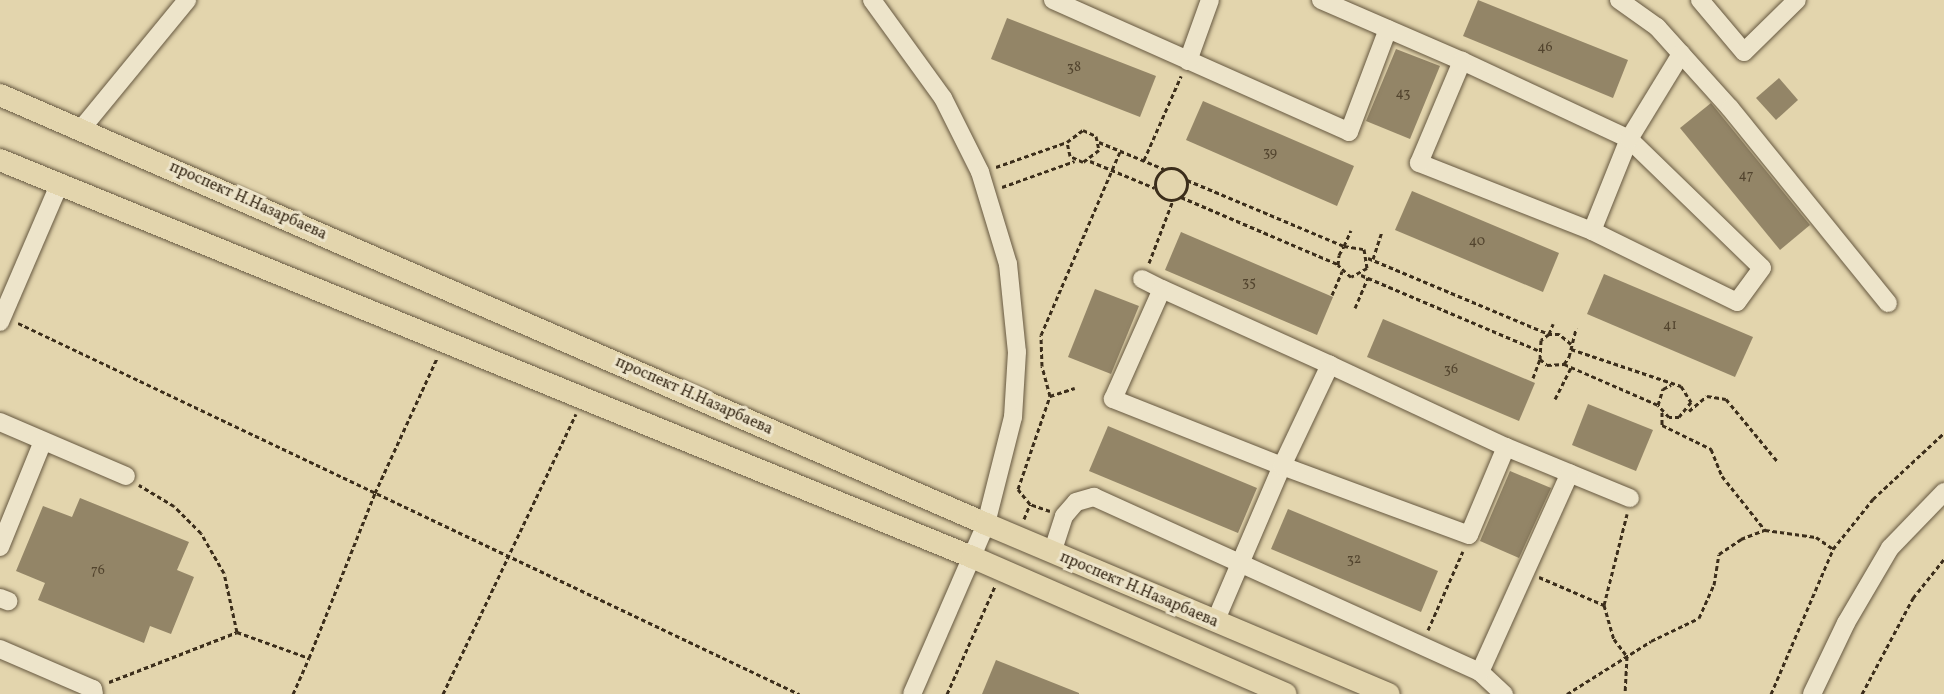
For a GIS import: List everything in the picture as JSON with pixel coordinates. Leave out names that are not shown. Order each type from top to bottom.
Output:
[{"type":"main road","name":"проспект Н.Назарбаева","points":[[0,95],[82,128],[1052,553],[1389,694]]},
{"type":"main road","points":[[0,160],[972,557],[1285,694]]},
{"type":"street","points":[[82,128],[187,0]]},
{"type":"street","points":[[872,0],[943,98],[980,172],[1008,264],[1017,352],[1013,417],[986,524],[912,694]]},
{"type":"street","points":[[1053,0],[1349,132],[1388,29]]},
{"type":"street","points":[[1188,61],[1210,0]]},
{"type":"street","points":[[1321,0],[1462,60],[1629,139],[1762,268],[1737,302],[1592,231],[1419,163],[1462,60]]},
{"type":"street","points":[[1619,0],[1657,27],[1681,54],[1888,303]]},
{"type":"street","points":[[1706,2],[1744,52],[1797,0]]},
{"type":"street","points":[[1592,231],[1629,139],[1681,54]]},
{"type":"street","points":[[1,319],[59,185]]},
{"type":"street","points":[[1142,279],[1506,447],[1630,498]]},
{"type":"street","points":[[1162,289],[1113,399],[1282,466],[1469,535],[1506,447]]},
{"type":"street","points":[[1215,622],[1282,466],[1330,365]]},
{"type":"street","points":[[0,422],[126,476]]},
{"type":"street","points":[[0,547],[43,441]]},
{"type":"street","points":[[1480,672],[1570,473]]},
{"type":"street","points":[[1812,694],[1846,623],[1890,548],[1944,492]]},
{"type":"street","points":[[1052,553],[1064,516],[1076,502],[1094,497],[1422,644],[1480,672],[1504,694]]},
{"type":"street","points":[[0,649],[94,692]]},
{"type":"path","points":[[1144,160],[1188,61]]},
{"type":"path","points":[[980,172],[1067,142],[1083,130],[1099,142],[1165,170]]},
{"type":"path","points":[[1067,142],[1076,161]]},
{"type":"path","points":[[1090,161],[1099,142]]},
{"type":"path","points":[[1064,516],[1030,504],[1018,489],[1050,396],[1042,366],[1041,335],[1120,152]]},
{"type":"path","points":[[986,193],[1076,161],[1090,161],[1156,188],[1164,199],[1173,200],[1182,197],[1338,265],[1342,272],[1351,277],[1361,275],[1538,350]]},
{"type":"path","points":[[1156,188],[1158,176],[1165,170],[1174,168],[1187,180],[1344,246],[1364,249],[1370,259],[1550,334],[1559,334],[1571,346],[1689,392],[1687,412]]},
{"type":"path","points":[[1182,197],[1187,180]]},
{"type":"path","points":[[1142,279],[1173,200]]},
{"type":"path","points":[[1338,265],[1351,231]]},
{"type":"path","points":[[1361,275],[1382,232]]},
{"type":"path","points":[[1332,295],[1342,272]]},
{"type":"path","points":[[1355,308],[1368,278]]},
{"type":"path","points":[[1,319],[799,694]]},
{"type":"path","points":[[1533,378],[1540,359],[1538,350],[1550,334],[1553,324]]},
{"type":"path","points":[[1564,364],[1576,328]]},
{"type":"path","points":[[293,694],[375,493],[445,342]]},
{"type":"path","points":[[1540,359],[1547,365],[1564,364],[1658,405],[1662,412],[1662,425],[1711,449],[1722,476],[1765,530]]},
{"type":"path","points":[[1555,399],[1570,367]]},
{"type":"path","points":[[1658,405],[1663,389],[1671,385]]},
{"type":"path","points":[[1050,396],[1075,388]]},
{"type":"path","points":[[1662,412],[1678,417],[1707,396],[1726,399],[1778,462]]},
{"type":"path","points":[[443,694],[583,398]]},
{"type":"path","points":[[1771,694],[1833,549],[1873,499],[1944,433]]},
{"type":"path","points":[[126,476],[174,506],[201,533],[224,573],[237,632]]},
{"type":"path","points":[[1625,694],[1627,656],[1614,639],[1604,605],[1630,498]]},
{"type":"path","points":[[1567,694],[1627,656],[1700,618],[1713,585],[1719,554],[1765,530],[1816,537],[1833,549]]},
{"type":"path","points":[[1422,644],[1469,535]]},
{"type":"path","points":[[1862,694],[1913,598],[1944,559]]},
{"type":"path","points":[[947,694],[1002,572]]},
{"type":"path","points":[[1526,572],[1604,605]]},
{"type":"path","points":[[94,692],[174,653],[237,632],[309,658]]},
{"type":"building","points":[[1478,0],[1628,60],[1613,98],[1463,36]]},
{"type":"building","points":[[1007,18],[1156,76],[1140,117],[991,59]]},
{"type":"building","points":[[1396,49],[1440,66],[1410,139],[1366,121]]},
{"type":"building","points":[[1779,78],[1798,100],[1776,120],[1756,98]]},
{"type":"building","points":[[1203,101],[1354,166],[1337,206],[1186,140]]},
{"type":"building","points":[[1711,103],[1810,225],[1780,250],[1680,128]]},
{"type":"building","points":[[1412,191],[1559,253],[1543,292],[1395,230]]},
{"type":"building","points":[[1181,232],[1333,297],[1317,335],[1165,270]]},
{"type":"building","points":[[1604,274],[1753,337],[1735,377],[1587,314]]},
{"type":"building","points":[[1095,289],[1139,306],[1111,374],[1068,357]]},
{"type":"building","points":[[1383,319],[1535,383],[1519,421],[1367,357]]},
{"type":"building","points":[[1588,404],[1653,430],[1636,471],[1572,445]]},
{"type":"building","points":[[1108,426],[1257,488],[1238,533],[1089,471]]},
{"type":"building","points":[[1510,471],[1551,488],[1519,558],[1480,541]]},
{"type":"building","points":[[80,498],[189,542],[177,570],[194,577],[171,634],[150,626],[144,643],[38,600],[45,583],[16,571],[43,506],[72,517]]},
{"type":"building","points":[[1288,509],[1438,571],[1421,612],[1271,549]]},
{"type":"building","points":[[996,660],[1079,693],[1079,694],[982,694]]}]
